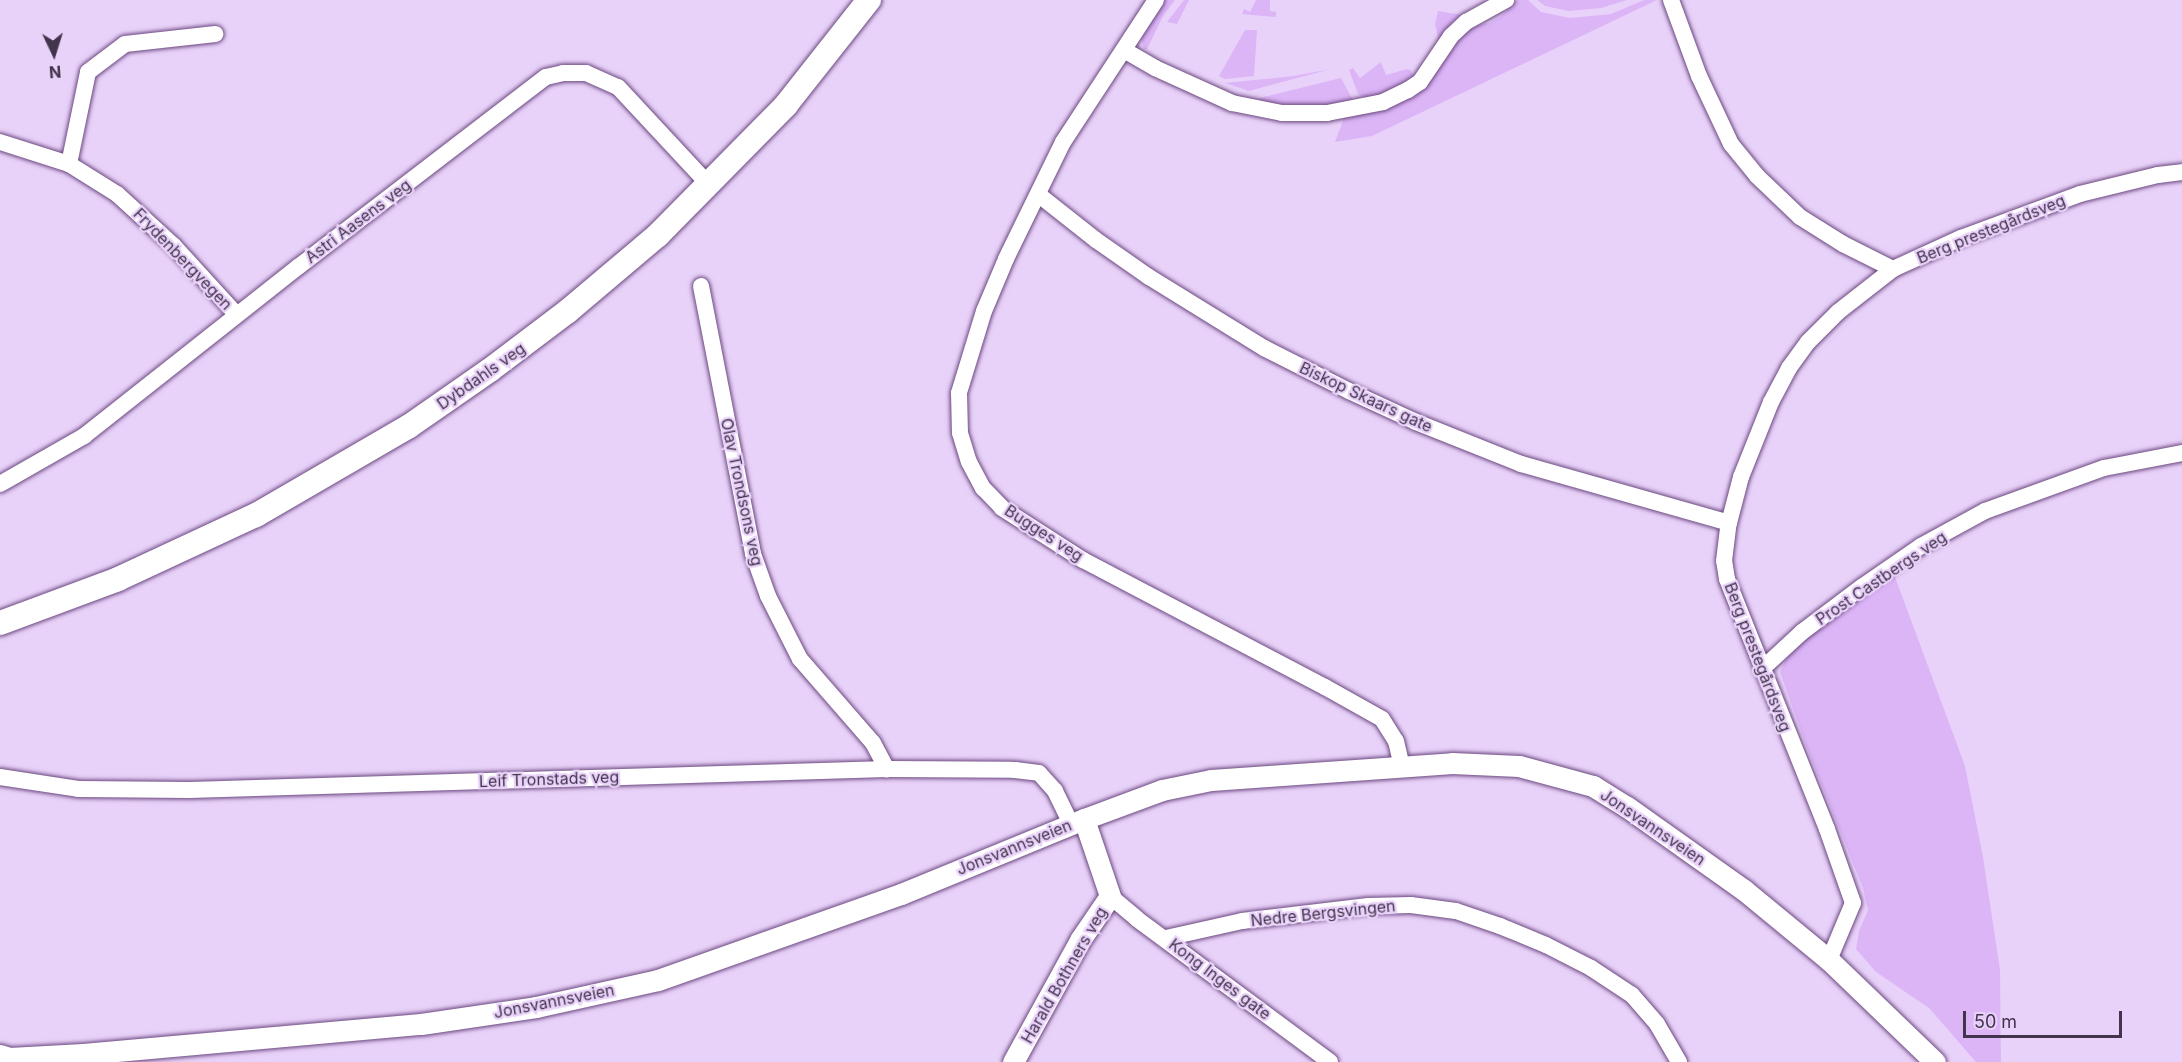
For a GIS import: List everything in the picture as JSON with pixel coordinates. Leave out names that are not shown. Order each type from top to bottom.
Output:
[{"type":"main road","name":"Dybdahls veg","points":[[0,623],[107,583],[204,540],[339,469],[408,427],[490,370],[568,311],[658,235],[786,105],[869,0]]},
{"type":"street","name":"Bugges veg","points":[[1156,0],[1063,142],[1006,259],[984,311],[959,393],[960,433],[969,462],[983,488],[1002,508],[1083,560],[1382,719],[1396,741],[1402,767]]},
{"type":"street","points":[[1124,50],[1155,68],[1232,103],[1282,113],[1327,113],[1383,102],[1408,90],[1420,81],[1451,36],[1466,22],[1506,0]]},
{"type":"street","points":[[1671,0],[1699,76],[1731,144],[1757,176],[1800,217],[1843,244],[1893,269]]},
{"type":"street","points":[[69,164],[88,72],[125,44],[215,34]]},
{"type":"street","name":"Astri Aasens veg","points":[[0,484],[84,436],[546,77],[563,73],[586,73],[618,87],[709,185]]},
{"type":"street","name":"Frydenbergvegen","points":[[0,142],[69,164],[117,194],[147,219],[237,315]]},
{"type":"street","name":"Berg prestegårdsveg","points":[[1829,960],[1853,903],[1827,829],[1725,571],[1724,550],[1729,523],[1756,436],[1789,368],[1808,342],[1838,312],[1893,269],[1961,238],[2079,194],[2158,175],[2182,172]]},
{"type":"street","name":"Biskop Skaars gate","points":[[1039,195],[1096,240],[1149,277],[1264,348],[1349,391],[1416,422],[1521,464],[1729,523]]},
{"type":"street","name":"Olav Trondsons veg","points":[[701,286],[753,554],[768,596],[800,659],[873,743],[887,769]]},
{"type":"street","name":"Prost Castbergs veg","points":[[1762,669],[1802,632],[1863,586],[1922,546],[1985,511],[2104,468],[2182,453]]},
{"type":"street","name":"Jonsvannsveien","points":[[4,1058],[421,1024],[536,1007],[658,980],[901,894],[1162,790],[1211,780],[1452,763],[1519,766],[1593,786],[1627,807],[1744,890],[1829,960],[1935,1062]]},
{"type":"street","name":"Leif Tronstads veg","points":[[0,777],[78,789],[190,790],[887,769],[1016,770],[1039,774],[1055,791],[1077,822]]},
{"type":"street","name":"Harald Bothners veg","points":[[1013,1062],[1080,940],[1110,896],[1077,822]]},
{"type":"street","name":"Kong Inges gate","points":[[1110,896],[1330,1062]]},
{"type":"street","name":"Nedre Bergsvingen","points":[[1166,938],[1242,921],[1368,906],[1411,905],[1456,911],[1546,945],[1591,968],[1632,995],[1657,1024],[1679,1062]]},
{"type":"shaded area","points":[[1165,0],[1175,0],[1163,16],[1147,49],[1144,49],[1141,38]]},
{"type":"shaded area","points":[[1184,0],[1189,0],[1177,24],[1167,22]]},
{"type":"shaded area","points":[[1256,0],[1270,0],[1270,11],[1276,12],[1276,17],[1242,14],[1244,9],[1250,12]]},
{"type":"shaded area","points":[[1518,0],[1528,0],[1541,12],[1570,18],[1611,14],[1644,0],[1657,0],[1372,136],[1335,142],[1344,118],[1387,109],[1413,96],[1426,86],[1458,37],[1472,26],[1490,23]]},
{"type":"shaded area","points":[[1537,0],[1627,0],[1601,8],[1569,11],[1545,6]]},
{"type":"shaded area","points":[[1438,11],[1462,15],[1452,23],[1439,41],[1435,24]]},
{"type":"shaded area","points":[[1245,30],[1257,30],[1254,76],[1225,79],[1219,76]]},
{"type":"shaded area","points":[[1381,62],[1386,75],[1407,69],[1411,70],[1414,78],[1369,100],[1358,94],[1349,70],[1353,68],[1360,78]]},
{"type":"shaded area","points":[[1331,69],[1249,91],[1225,83],[1294,76]]},
{"type":"shaded area","points":[[1341,78],[1354,102],[1320,107],[1258,102],[1260,98]]},
{"type":"shaded area","points":[[1895,577],[1965,766],[1983,857],[2000,970],[2001,1062],[1976,1062],[1929,1008],[1876,972],[1856,949],[1859,931],[1868,910],[1863,888],[1807,748],[1780,672],[1786,659],[1805,639]]}]
